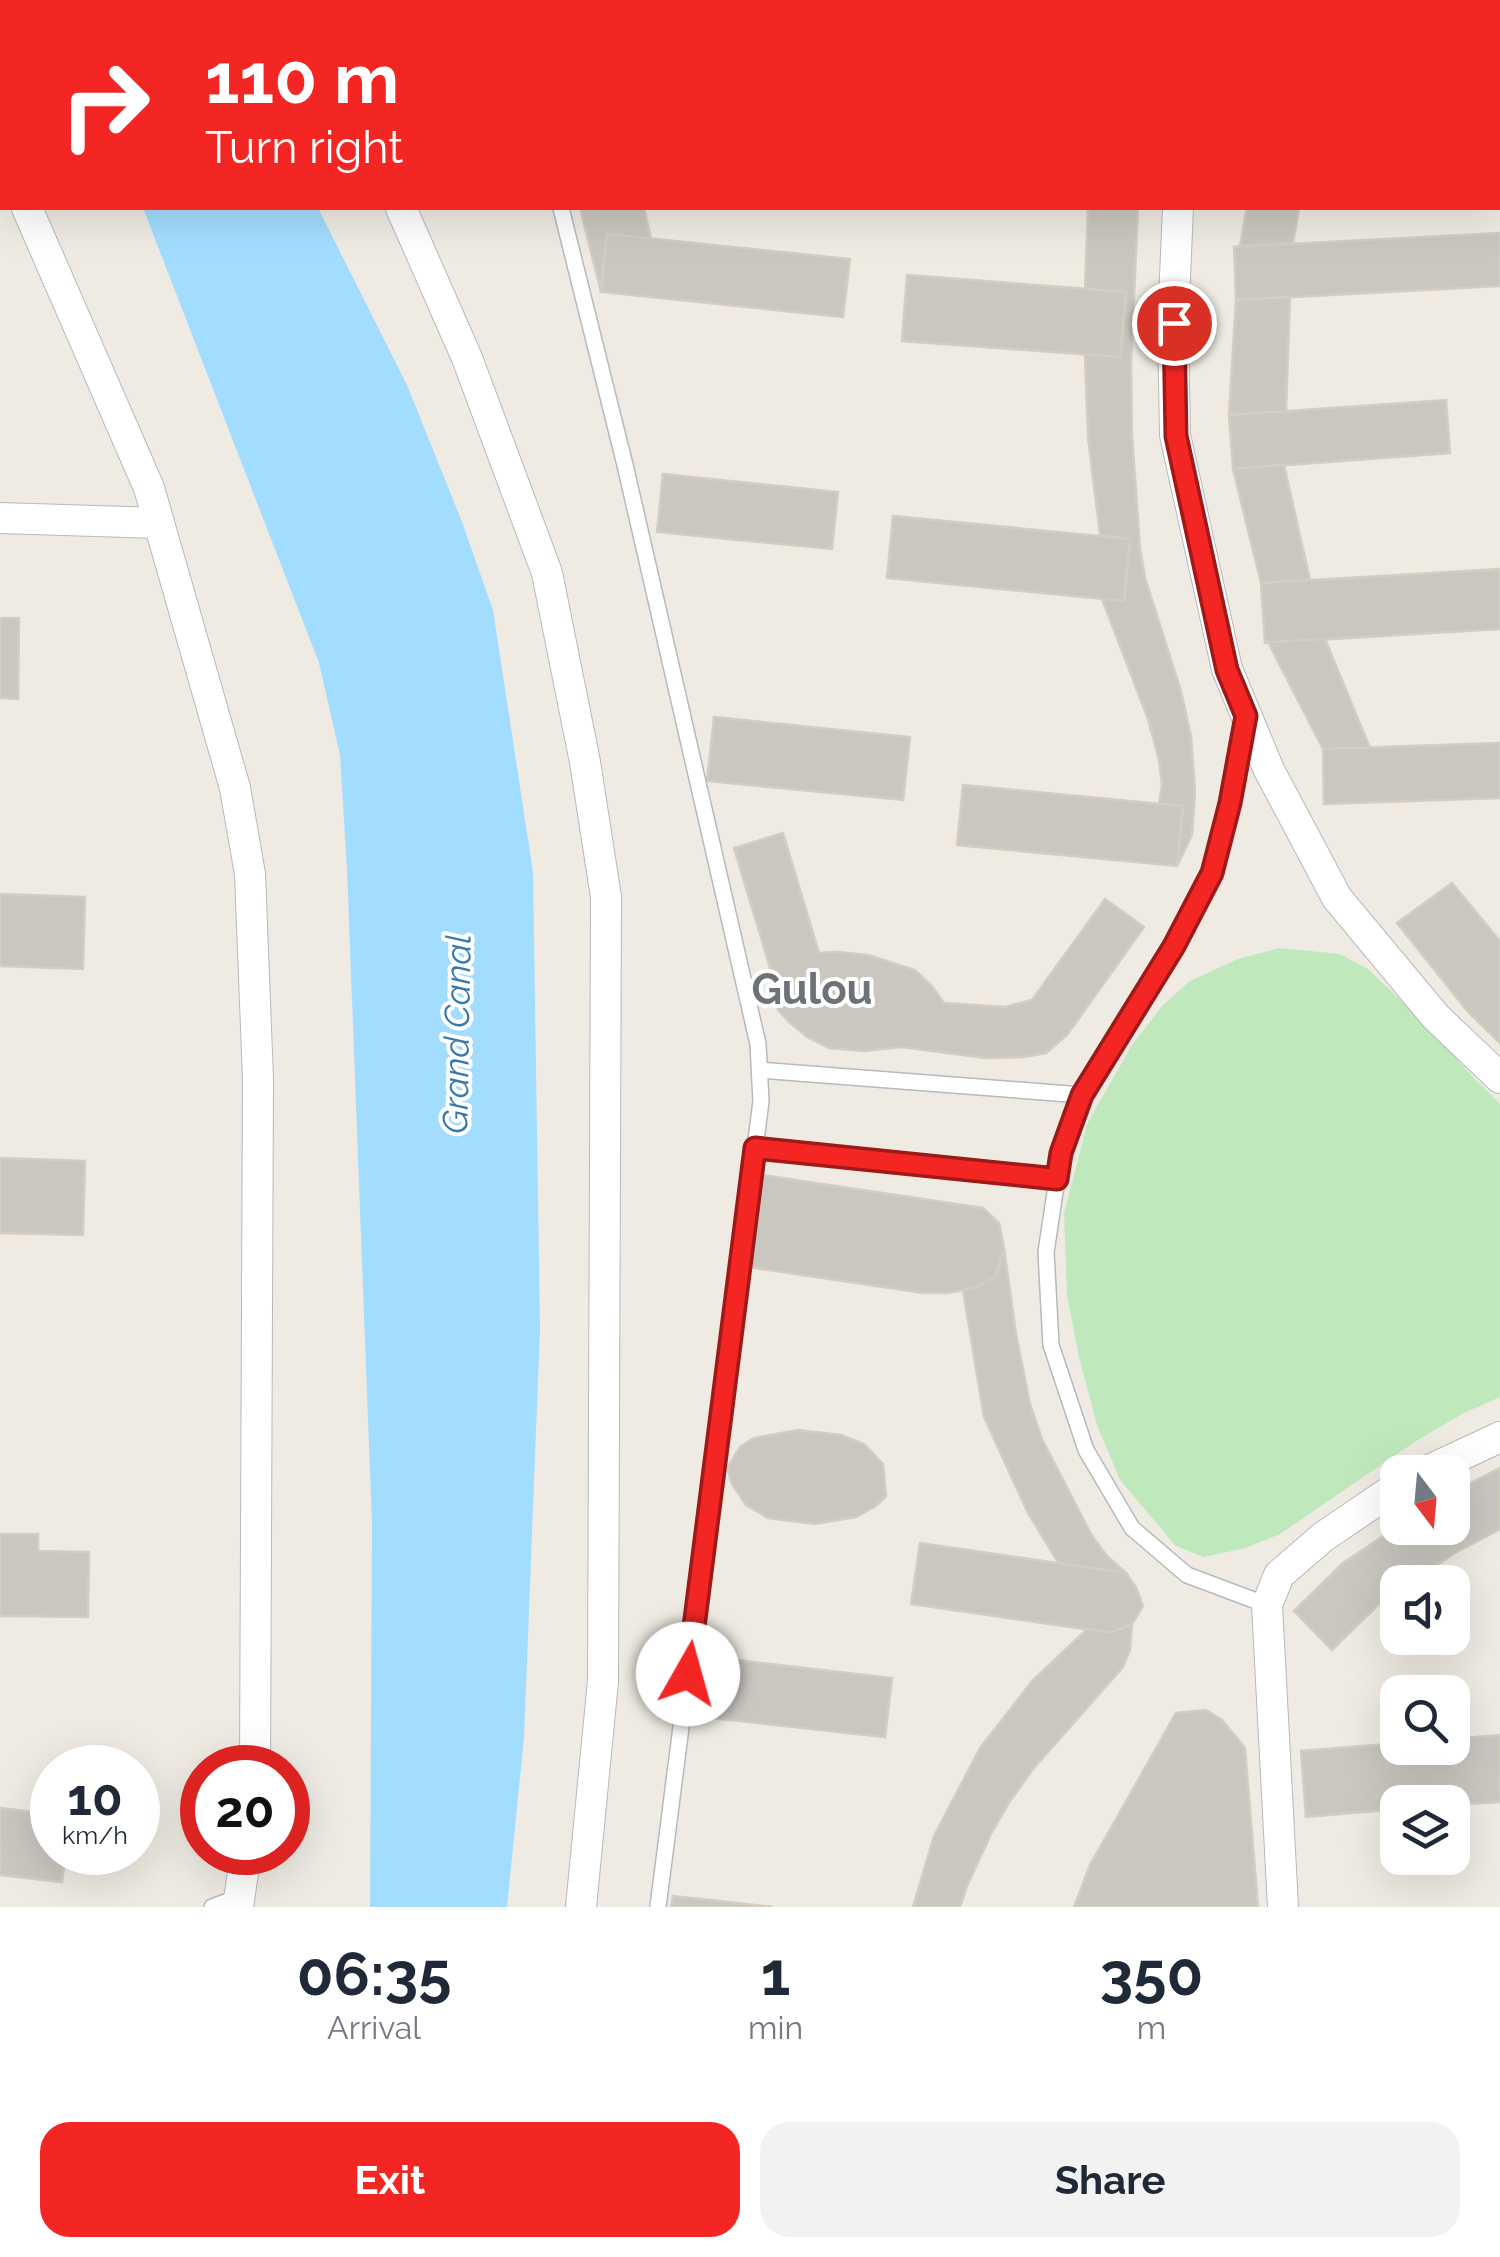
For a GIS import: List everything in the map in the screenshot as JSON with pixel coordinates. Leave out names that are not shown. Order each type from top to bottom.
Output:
[{"type":"street","points":[[27,210],[149,488],[235,788],[250,874],[258,1079],[255,1745]]},
{"type":"street","points":[[402,210],[467,358],[547,573],[585,762],[606,897],[603,1681],[582,1907]]},
{"type":"street","points":[[1178,210],[1176,436],[1227,670],[1269,770],[1337,898],[1436,1016],[1500,1078]]},
{"type":"street","points":[[0,518],[159,523]]},
{"type":"street","points":[[1461,1455],[1500,1437]]},
{"type":"street","points":[[1283,1907],[1267,1605],[1279,1575],[1323,1537],[1380,1498]]},
{"type":"street","points":[[230,1904],[239,1875]]},
{"type":"lane","points":[[562,210],[728,910],[758,1044],[760,1070],[761,1101],[658,1907]]},
{"type":"lane","points":[[1246,716],[1212,873],[1174,946],[1082,1095],[1061,1153],[1046,1252],[1051,1345],[1086,1450],[1132,1528],[1186,1574],[1267,1605]]},
{"type":"lane","points":[[760,1070],[1082,1095]]},
{"type":"lane","points":[[755,1148],[1057,1179]]},
{"type":"green space","points":[[1279,948],[1340,954],[1368,969],[1432,1030],[1500,1104],[1500,1397],[1464,1413],[1396,1455],[1380,1455],[1380,1466],[1280,1534],[1246,1548],[1204,1557],[1176,1546],[1120,1480],[1097,1425],[1067,1295],[1064,1214],[1087,1124],[1132,1045],[1163,1005],[1190,981],[1238,959]]},
{"type":"water","name":"Grand Canal","points":[[144,210],[319,210],[407,385],[493,610],[533,872],[540,1329],[524,1738],[507,1907],[370,1907],[372,1524],[347,869],[340,755],[319,663]]},
{"type":"building","points":[[580,210],[644,210],[651,239],[607,234],[601,292]]},
{"type":"building","points":[[1088,210],[1138,210],[1131,362],[1140,548],[1145,578],[1181,691],[1191,737],[1195,791],[1192,835],[1177,866],[1183,806],[1159,804],[1159,760],[1148,719],[1102,599],[1124,601],[1130,539],[1100,535],[1088,437],[1085,354],[1120,357],[1126,292],[1085,289]]},
{"type":"building","points":[[1247,210],[1299,210],[1293,243],[1240,246]]},
{"type":"building","points":[[1500,233],[1500,286],[1236,300],[1234,247]]},
{"type":"building","points":[[607,234],[850,259],[843,317],[601,292]]},
{"type":"building","points":[[907,275],[1126,292],[1120,357],[902,341]]},
{"type":"building","points":[[1290,297],[1286,412],[1229,415],[1236,300]]},
{"type":"building","points":[[1446,400],[1450,453],[1233,469],[1229,415]]},
{"type":"building","points":[[1284,465],[1310,580],[1261,583],[1233,469]]},
{"type":"building","points":[[663,474],[838,492],[832,549],[657,532]]},
{"type":"building","points":[[893,516],[1130,539],[1124,601],[887,578]]},
{"type":"building","points":[[1500,569],[1500,629],[1265,643],[1261,583]]},
{"type":"building","points":[[0,618],[19,618],[18,699],[0,698]]},
{"type":"building","points":[[1325,639],[1370,748],[1323,749],[1268,642]]},
{"type":"building","points":[[714,717],[910,737],[903,800],[707,781]]},
{"type":"building","points":[[1500,743],[1500,798],[1324,804],[1323,749]]},
{"type":"building","points":[[963,785],[1183,806],[1177,866],[957,845]]},
{"type":"building","points":[[783,833],[819,953],[868,955],[915,970],[944,1003],[1005,1007],[1032,1000],[1105,899],[1144,927],[1067,1035],[1046,1053],[985,1058],[902,1047],[864,1051],[829,1048],[807,1037],[778,1010],[769,964],[734,848]]},
{"type":"building","points":[[1452,883],[1500,941],[1500,1043],[1468,1012],[1397,923]]},
{"type":"building","points":[[0,894],[85,897],[83,969],[0,966]]},
{"type":"building","points":[[0,1158],[85,1161],[83,1235],[0,1233]]},
{"type":"building","points":[[762,1175],[983,1208],[999,1223],[1004,1248],[996,1277],[974,1288],[923,1293],[748,1267]]},
{"type":"building","points":[[1004,1248],[1016,1334],[1030,1404],[1042,1439],[1091,1534],[1126,1573],[1059,1564],[1028,1513],[984,1417],[963,1290],[996,1277]]},
{"type":"building","points":[[798,1430],[841,1435],[864,1444],[883,1464],[886,1496],[856,1517],[815,1524],[768,1518],[746,1505],[727,1468],[740,1447],[754,1438]]},
{"type":"building","points":[[1500,1468],[1500,1529],[1470,1545],[1470,1484]]},
{"type":"building","points":[[0,1534],[38,1534],[38,1551],[89,1552],[88,1617],[0,1616]]},
{"type":"building","points":[[1380,1538],[1380,1545],[1470,1545],[1437,1565],[1380,1565],[1380,1604],[1332,1650],[1294,1611],[1343,1563]]},
{"type":"building","points":[[920,1543],[1126,1573],[1143,1606],[1132,1624],[1111,1633],[911,1604]]},
{"type":"building","points":[[1132,1624],[1130,1650],[1123,1667],[1010,1801],[991,1834],[960,1907],[913,1907],[934,1836],[980,1748],[1033,1680],[1087,1629],[1111,1633]]},
{"type":"building","points":[[710,1657],[892,1678],[885,1737],[703,1717]]},
{"type":"building","points":[[1206,1710],[1222,1720],[1245,1748],[1258,1907],[1074,1907],[1090,1865],[1176,1713]]},
{"type":"building","points":[[1500,1735],[1500,1802],[1470,1804],[1470,1785],[1380,1785],[1380,1811],[1306,1817],[1301,1751],[1380,1744],[1380,1765],[1470,1765],[1470,1738]]},
{"type":"building","points":[[0,1808],[30,1811],[30,1875],[63,1875],[62,1882],[0,1875]]},
{"type":"building","points":[[673,1896],[773,1907],[671,1907]]},
{"type":"district","name":"Gulou","points":[[812,989]]},
{"type":"route","points":[[688,1674],[755,1148],[1057,1179],[1061,1153],[1082,1095],[1174,946],[1212,873],[1246,716],[1227,670],[1176,436],[1174,323]]}]
